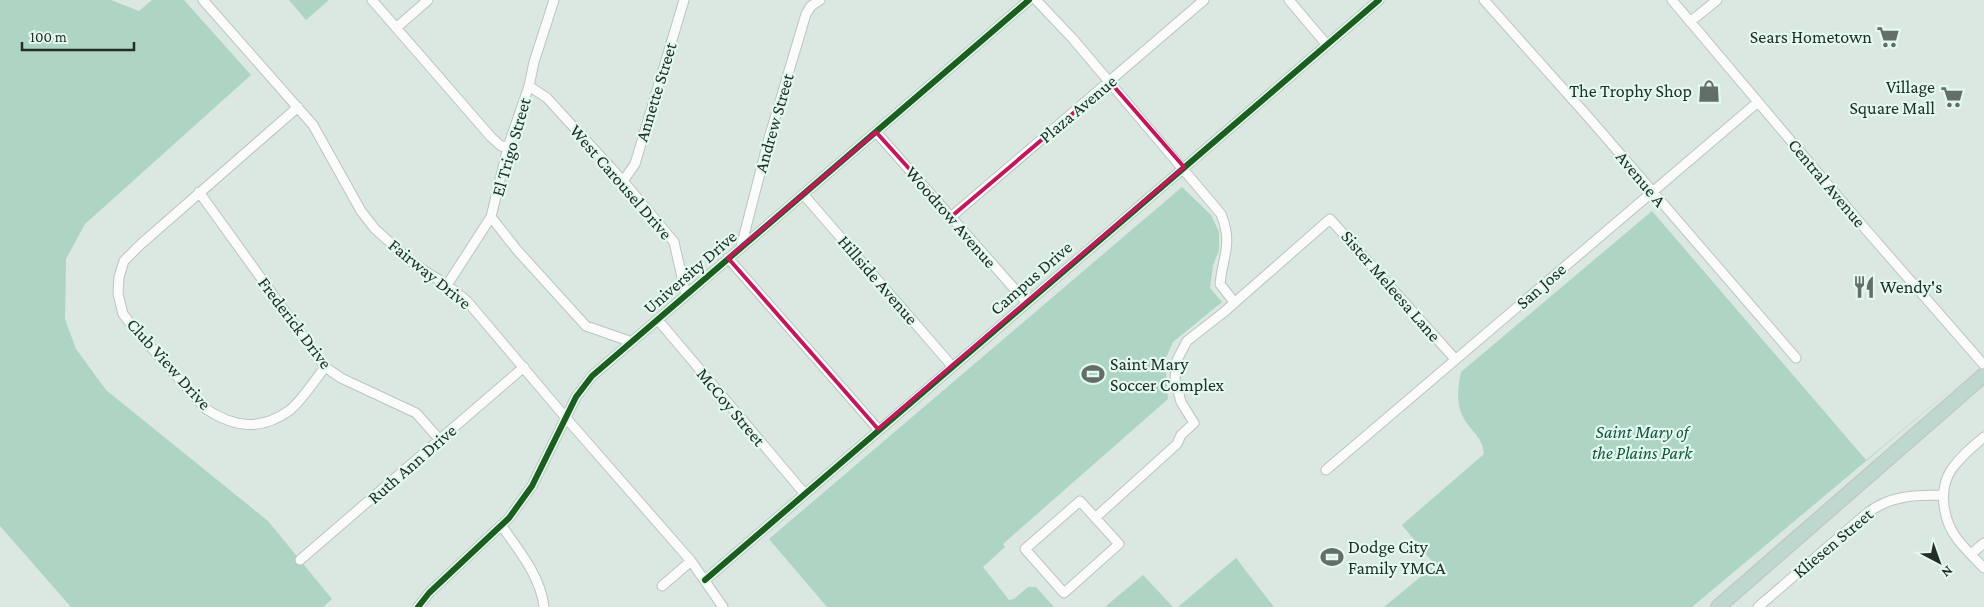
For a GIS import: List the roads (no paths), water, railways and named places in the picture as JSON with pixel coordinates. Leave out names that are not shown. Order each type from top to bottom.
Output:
[{"type":"highway","points":[[1718,607],[1984,375]]},
{"type":"street","name":"Fairway Drive","points":[[203,0],[313,125],[361,211],[375,229],[414,264],[447,285],[467,301],[691,561],[723,607]]},
{"type":"street","points":[[372,0],[491,137],[501,146],[508,146]]},
{"type":"street","points":[[396,28],[428,0]]},
{"type":"street","name":"El Trigo Street","points":[[447,285],[491,217],[508,146],[529,86],[534,62],[554,0]]},
{"type":"street","name":"Annette Street","points":[[623,181],[635,164],[684,0]]},
{"type":"street","name":"University Drive","points":[[418,607],[428,593],[501,525],[532,486],[576,397],[592,376],[1029,0]]},
{"type":"street","points":[[1036,0],[1073,39],[1184,167],[1222,214],[1228,230],[1227,251],[1222,267],[1220,284],[1234,302]]},
{"type":"street","name":"Plaza Avenue","points":[[952,216],[1204,0]]},
{"type":"street","points":[[1289,0],[1327,45]]},
{"type":"street","name":"Campus Drive","points":[[705,580],[1379,0]]},
{"type":"street","name":"Avenue A","points":[[1484,0],[1590,119],[1796,358]]},
{"type":"street","name":"Central Avenue","points":[[1672,0],[1984,365]]},
{"type":"street","points":[[1690,22],[1717,0]]},
{"type":"street","name":"Andrew Street","points":[[741,247],[769,138],[806,14],[817,1]]},
{"type":"street","name":"West Carousel Drive","points":[[529,86],[547,98],[623,181],[674,242],[686,294]]},
{"type":"street","name":"San Jose","points":[[1326,470],[1758,102]]},
{"type":"street","name":"Club View Drive","points":[[298,106],[199,192],[124,261],[119,277],[118,294],[124,314],[133,327],[206,409],[221,419],[235,424],[254,425],[272,419],[290,409],[325,367]]},
{"type":"street","name":"Woodrow Avenue","points":[[876,132],[1026,302]]},
{"type":"street","name":"Frederick Drive","points":[[199,192],[325,367],[341,378],[416,413],[440,440]]},
{"type":"street","name":"Hillside Avenue","points":[[803,194],[952,366]]},
{"type":"street","points":[[491,217],[517,250],[586,326],[632,342]]},
{"type":"street","name":"Sister Meleesa Lane","points":[[1096,518],[1177,444],[1181,434],[1194,423],[1181,402],[1175,379],[1177,360],[1187,341],[1330,219],[1455,359]]},
{"type":"street","points":[[728,258],[878,430]]},
{"type":"street","name":"McCoy Street","points":[[658,320],[804,494]]},
{"type":"street","name":"Ruth Ann Drive","points":[[300,560],[524,367]]},
{"type":"street","points":[[1984,437],[1964,454],[1950,472],[1943,495],[1945,513],[1953,532],[1984,568]]},
{"type":"street","name":"Kliesen Street","points":[[1758,607],[1869,511],[1884,502],[1918,495],[1943,495]]},
{"type":"street","points":[[1080,501],[1096,518],[1119,544],[1064,593],[1025,549],[1080,501]]},
{"type":"street","points":[[501,525],[521,552],[533,574],[543,598],[544,607]]},
{"type":"street","points":[[1971,554],[1984,543]]},
{"type":"street","points":[[662,586],[691,561]]},
{"type":"place","name":"Sears Hometown","points":[[1888,37]]},
{"type":"place","name":"The Trophy Shop","points":[[1709,91]]},
{"type":"place","name":"Village Square Mall","points":[[1952,97]]},
{"type":"place","name":"Wendy's","points":[[1864,287]]},
{"type":"place","name":"Saint Mary Soccer Complex","points":[[1093,374]]},
{"type":"place","name":"Dodge City Family YMCA","points":[[1332,557]]},
{"type":"park label","name":"Saint Mary of the Plains Park","points":[[1642,442]]}]
